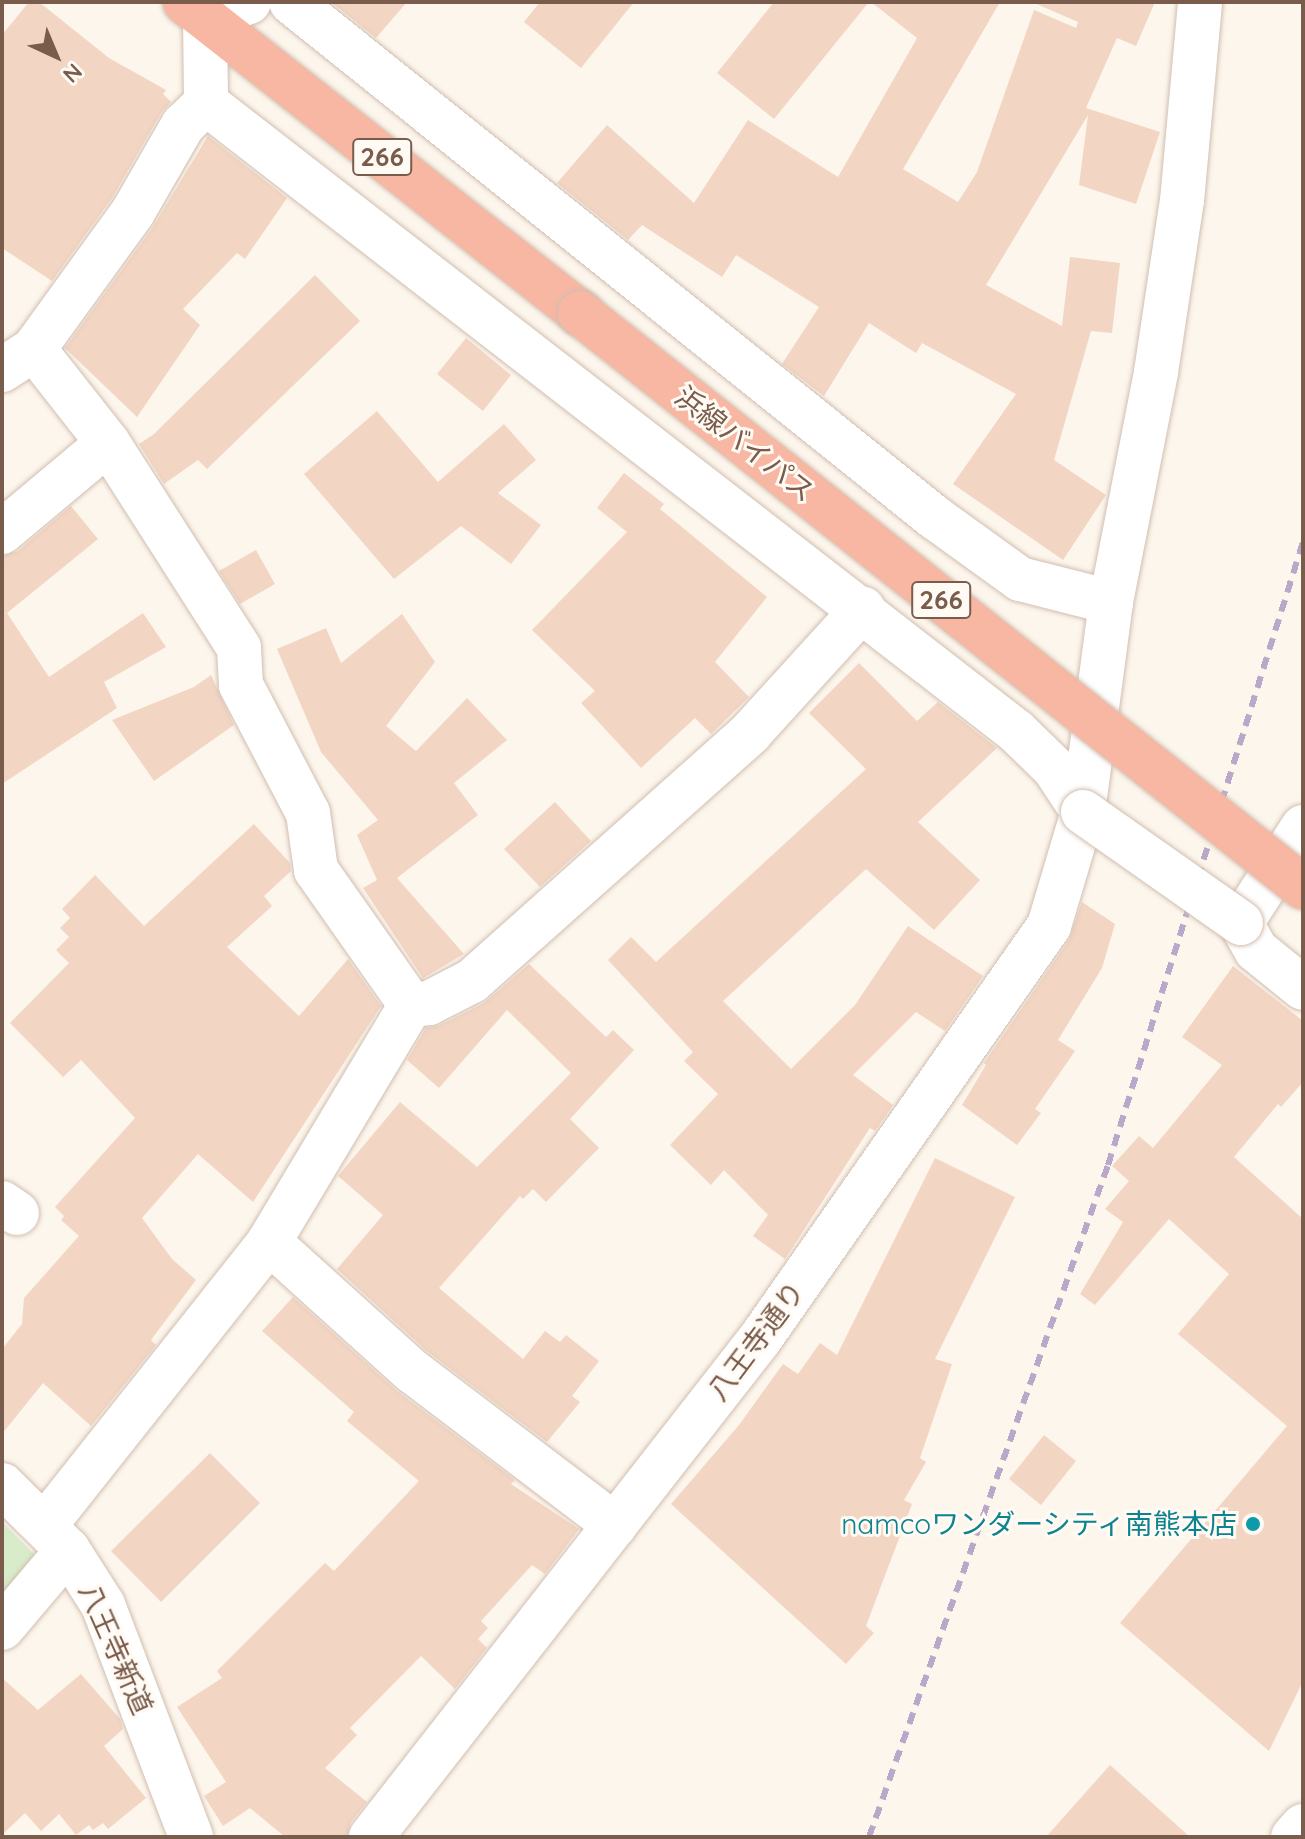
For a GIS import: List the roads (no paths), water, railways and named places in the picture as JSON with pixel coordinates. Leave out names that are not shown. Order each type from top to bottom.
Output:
[{"type":"highway","name":"浜線バイパス","points":[[195,10],[1303,887]]},
{"type":"street","points":[[249,2],[195,10],[206,103],[863,609],[1016,731],[1054,768],[1083,812],[1241,923],[1256,950],[1303,988]]},
{"type":"street","points":[[291,2],[934,517],[1020,579],[1111,602]]},
{"type":"street","name":"八王寺通り","points":[[371,1837],[760,1339],[1049,926],[1083,812],[1111,602],[1156,372],[1179,216],[1200,2]]},
{"type":"street","points":[[206,103],[183,125],[133,212],[18,359],[108,443],[239,648],[241,685],[308,813],[316,870],[411,1005]]},
{"type":"street","points":[[6,519],[108,443]]},
{"type":"street","points":[[411,1005],[429,1003],[472,981],[750,733],[863,609]]},
{"type":"street","points":[[1241,923],[1303,827]]},
{"type":"street","points":[[2,1628],[56,1537],[269,1242],[411,1005]]},
{"type":"street","points":[[269,1242],[412,1371],[615,1525]]},
{"type":"street","name":"八王寺新道","points":[[2,1485],[56,1537],[103,1605],[191,1837]]},
{"type":"street","points":[[1293,1837],[1303,1826]]},
{"type":"railway","points":[[869,1837],[1108,1165],[1303,542]]},
{"type":"place","name":"namcoワンダーシティ南熊本店","points":[[1253,1524]]}]
